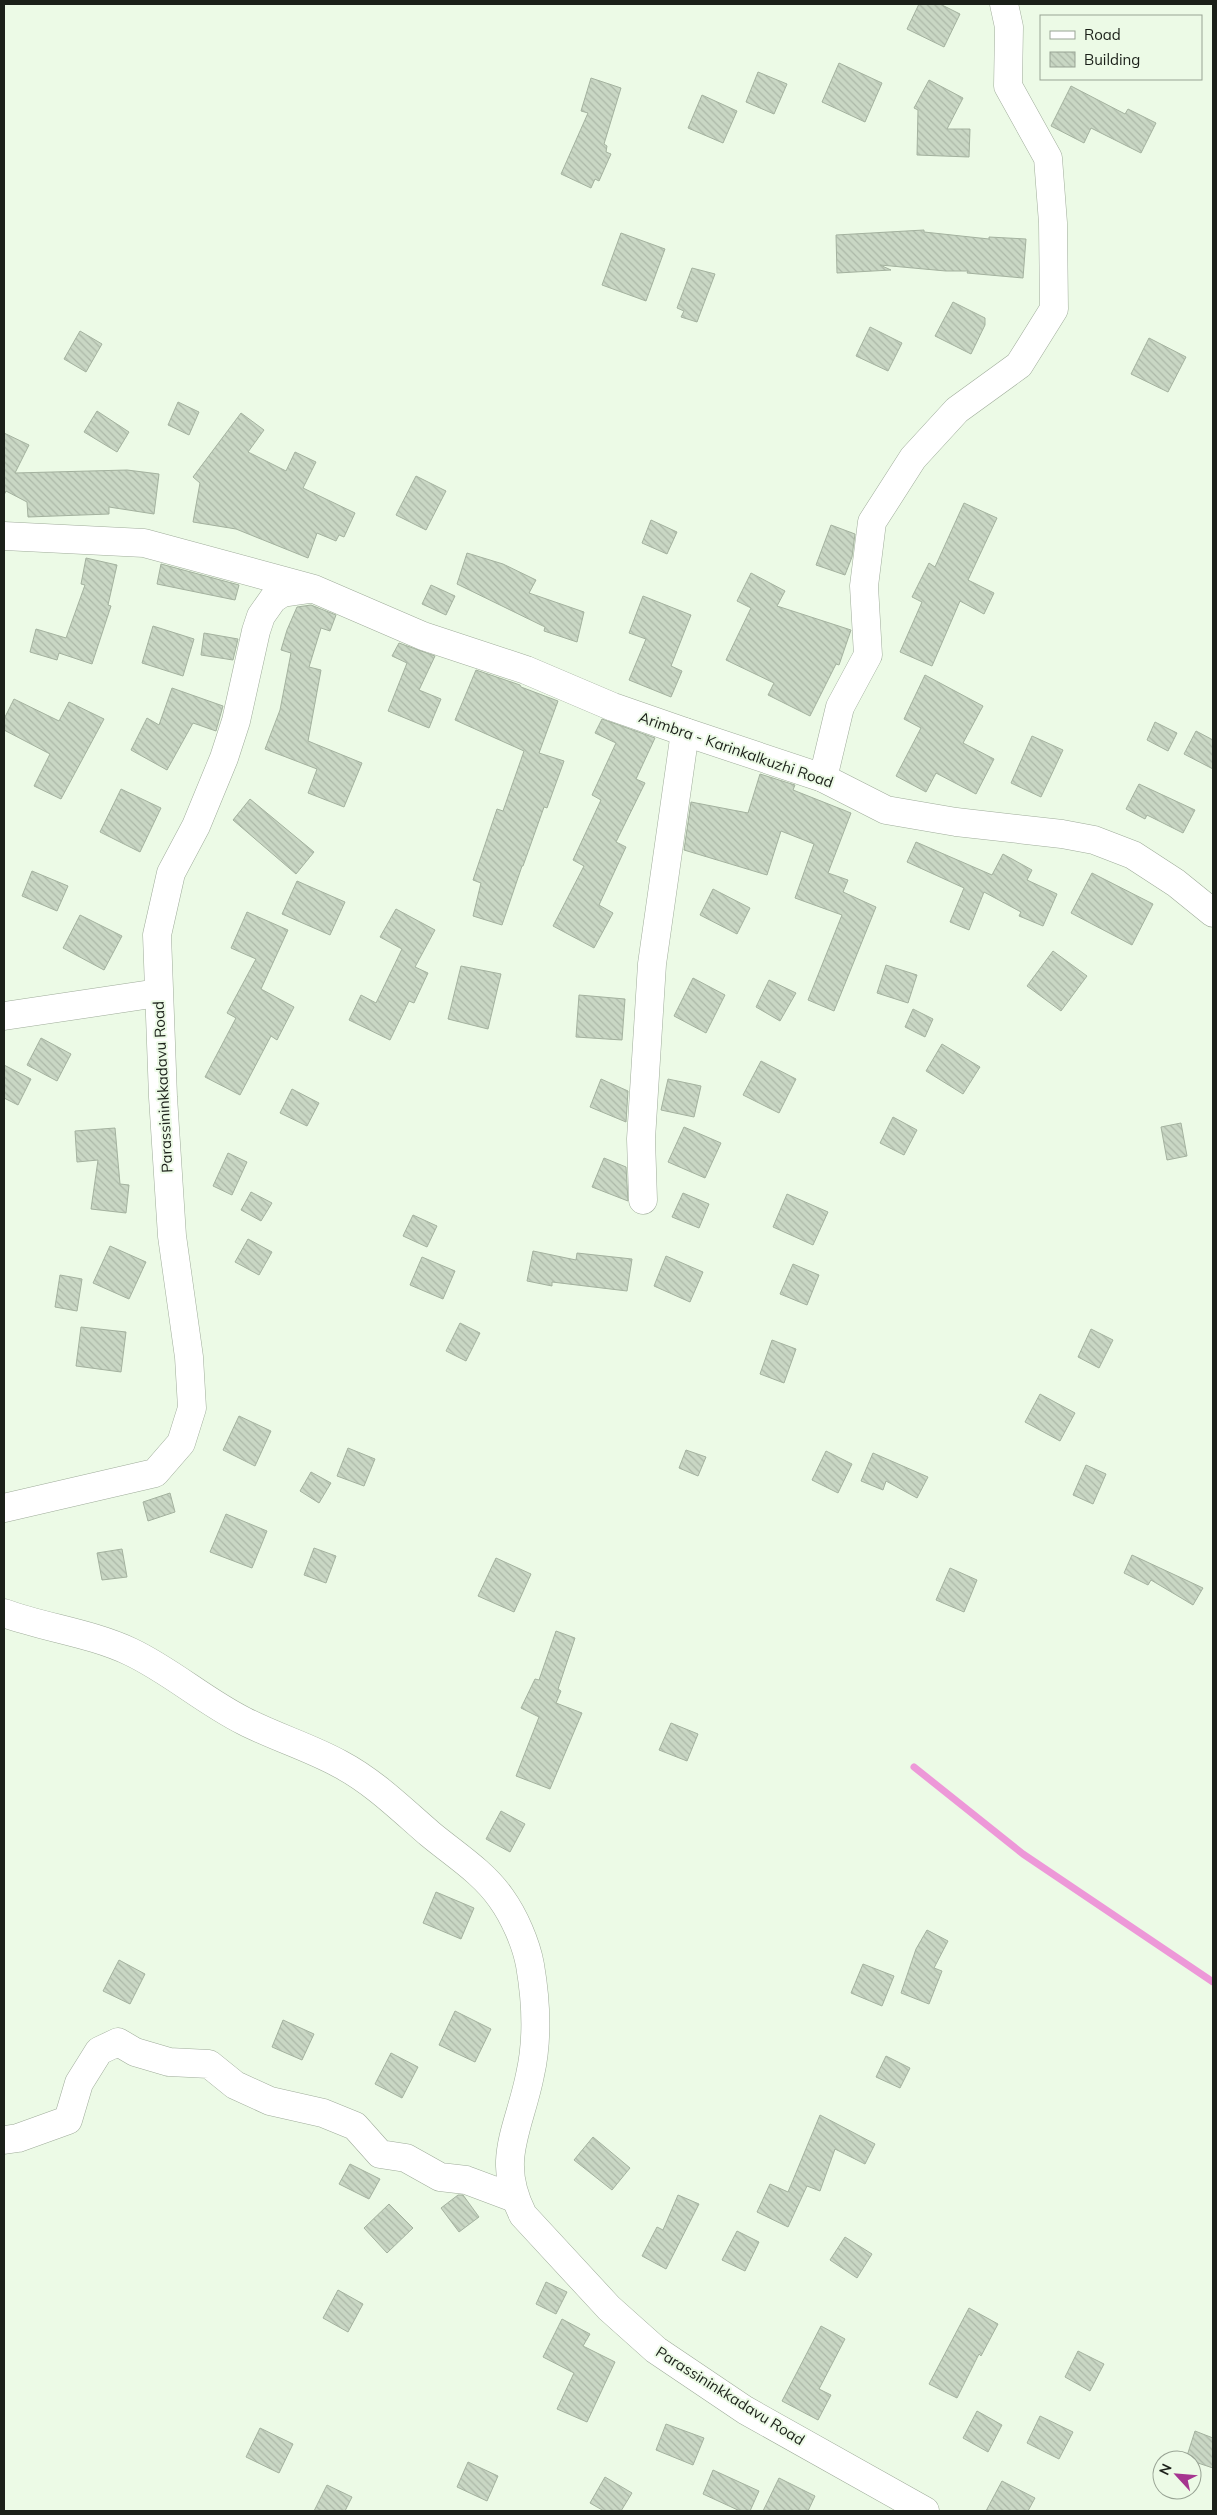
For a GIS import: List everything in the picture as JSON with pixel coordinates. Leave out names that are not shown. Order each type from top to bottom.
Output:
[{"type":"main road","points":[[823,778],[840,707],[868,655],[864,586],[872,522],[913,458],[957,410],[1020,365],[1054,309],[1053,223],[1048,158],[1008,86],[1009,27],[1004,4]]},
{"type":"main road","name":"Arimbra - Karinkalkuzhi Road","points":[[4,536],[144,543],[314,589],[423,636],[526,670],[613,707],[823,778],[886,810],[956,822],[1062,834],[1094,840],[1133,855],[1176,883],[1213,912]]},
{"type":"main road","name":"Parassininkkadavu Road","points":[[4,1508],[122,1479],[155,1473],[181,1443],[192,1408],[189,1358],[172,1236],[158,993],[157,935],[171,873],[196,826],[224,758],[236,721],[251,650],[261,616],[273,599],[282,592],[314,589]]},
{"type":"main road","points":[[643,1200],[641,1139],[652,964],[685,732]]},
{"type":"main road","points":[[4,1016],[158,993]]},
{"type":"main road","name":"Parassininkkadavu Road","points":[[4,1613],[130,1652],[174,1676],[207,1701],[245,1722],[340,1764],[380,1789],[476,1872],[501,1898],[519,1933],[530,1964],[535,2016],[531,2072],[510,2149],[509,2177],[514,2198],[523,2215],[609,2308],[656,2350],[745,2410],[925,2511]]},
{"type":"main road","points":[[4,2140],[18,2138],[68,2120],[79,2083],[87,2074],[99,2051],[118,2042],[135,2052],[169,2062],[209,2064],[235,2085],[270,2102],[323,2113],[355,2126],[380,2154],[406,2158],[440,2176],[466,2180],[514,2198]]},
{"type":"building","points":[[919,4],[940,4],[960,14],[944,47],[907,29]]},
{"type":"building","points":[[839,63],[882,83],[865,122],[822,102]]},
{"type":"building","points":[[758,72],[787,84],[774,114],[746,102]]},
{"type":"building","points":[[591,78],[621,88],[604,144],[607,146],[606,152],[611,154],[599,181],[595,179],[591,188],[561,174],[588,113],[581,111]]},
{"type":"building","points":[[929,80],[963,98],[947,129],[970,129],[969,157],[917,155],[918,110],[914,108]]},
{"type":"building","points":[[1071,86],[1125,114],[1128,109],[1156,123],[1141,153],[1091,128],[1084,143],[1051,126]]},
{"type":"building","points":[[702,95],[737,111],[723,143],[688,128]]},
{"type":"building","points":[[924,230],[924,232],[989,239],[989,237],[1026,239],[1023,278],[967,273],[968,271],[880,265],[891,270],[837,273],[836,235]]},
{"type":"building","points":[[621,233],[665,249],[646,301],[602,285]]},
{"type":"building","points":[[692,268],[715,274],[697,322],[681,317],[684,311],[677,308]]},
{"type":"building","points":[[953,302],[985,318],[985,325],[971,354],[935,336]]},
{"type":"building","points":[[870,327],[902,343],[888,371],[856,356]]},
{"type":"building","points":[[80,331],[102,344],[86,372],[64,359]]},
{"type":"building","points":[[1149,338],[1186,357],[1168,392],[1131,374]]},
{"type":"building","points":[[178,402],[199,412],[189,435],[168,425]]},
{"type":"building","points":[[97,411],[129,432],[117,452],[84,432]]},
{"type":"building","points":[[241,413],[264,430],[248,452],[286,471],[295,452],[316,462],[303,488],[355,513],[344,537],[339,535],[336,541],[317,533],[308,558],[236,529],[193,522],[200,483],[193,477]]},
{"type":"building","points":[[4,433],[29,445],[15,473],[127,470],[159,474],[154,514],[109,507],[109,514],[28,517],[27,502],[6,491],[4,495]]},
{"type":"building","points":[[416,476],[446,491],[426,530],[396,515]]},
{"type":"building","points":[[964,503],[997,518],[968,580],[994,593],[984,614],[960,601],[932,666],[900,652],[922,602],[912,597],[929,563],[935,567]]},
{"type":"building","points":[[651,520],[677,532],[667,554],[642,543]]},
{"type":"building","points":[[831,525],[855,534],[852,557],[845,575],[816,565]]},
{"type":"building","points":[[467,553],[503,564],[536,580],[529,593],[584,612],[577,642],[544,631],[545,627],[457,584]]},
{"type":"building","points":[[86,558],[117,565],[108,605],[111,606],[92,664],[59,653],[57,660],[30,652],[36,629],[66,638],[85,585],[81,584]]},
{"type":"building","points":[[161,564],[239,585],[235,600],[157,584]]},
{"type":"building","points":[[751,573],[785,591],[777,606],[851,630],[839,665],[836,664],[810,716],[768,695],[774,683],[726,660],[751,608],[737,601]]},
{"type":"building","points":[[431,585],[455,596],[446,615],[422,604]]},
{"type":"building","points":[[643,596],[691,615],[671,666],[682,671],[671,697],[629,680],[646,639],[629,633]]},
{"type":"building","points":[[311,605],[336,615],[330,631],[321,628],[309,667],[321,670],[308,741],[362,763],[344,807],[308,793],[317,769],[265,749],[280,710],[291,653],[281,650],[287,630],[297,607]]},
{"type":"building","points":[[153,626],[194,639],[183,676],[142,663]]},
{"type":"building","points":[[204,633],[238,639],[233,660],[201,655]]},
{"type":"building","points":[[399,643],[435,656],[419,690],[441,699],[429,728],[388,711],[407,663],[392,656]]},
{"type":"building","points":[[476,670],[520,685],[558,701],[539,753],[564,761],[547,808],[544,807],[502,925],[473,916],[481,883],[473,880],[497,809],[503,811],[524,751],[455,720]]},
{"type":"building","points":[[925,675],[983,706],[963,743],[994,759],[976,794],[936,773],[926,792],[896,776],[921,728],[904,719]]},
{"type":"building","points":[[172,688],[223,706],[216,731],[193,723],[167,770],[131,750],[147,718],[159,725]]},
{"type":"building","points":[[14,699],[59,721],[69,702],[104,719],[61,799],[34,786],[50,754],[4,730],[4,719]]},
{"type":"building","points":[[602,719],[655,738],[636,779],[645,783],[616,842],[626,847],[599,905],[613,913],[594,948],[553,926],[584,866],[573,860],[601,800],[592,795],[616,743],[595,733]]},
{"type":"building","points":[[1155,722],[1177,733],[1168,751],[1147,740]]},
{"type":"building","points":[[1196,731],[1213,740],[1213,769],[1184,754]]},
{"type":"building","points":[[1032,736],[1063,750],[1041,797],[1011,783]]},
{"type":"building","points":[[760,774],[795,785],[793,790],[851,813],[828,873],[848,880],[843,892],[876,907],[834,1011],[808,1000],[842,915],[795,898],[814,844],[781,831],[767,875],[684,850],[691,802],[748,813]]},
{"type":"building","points":[[1139,784],[1195,810],[1183,833],[1147,815],[1145,819],[1126,809]]},
{"type":"building","points":[[121,789],[161,808],[140,852],[100,832]]},
{"type":"building","points":[[250,799],[314,852],[296,874],[233,820]]},
{"type":"building","points":[[916,842],[992,875],[1003,854],[1032,870],[1027,880],[1057,894],[1043,926],[1019,916],[1021,912],[984,892],[969,930],[950,922],[964,888],[907,862]]},
{"type":"building","points":[[32,871],[68,886],[57,911],[22,896]]},
{"type":"building","points":[[1092,873],[1153,904],[1132,945],[1071,913]]},
{"type":"building","points":[[297,881],[345,902],[330,935],[282,914]]},
{"type":"building","points":[[713,889],[750,908],[737,934],[700,915]]},
{"type":"building","points":[[396,909],[435,930],[415,967],[428,973],[414,1003],[409,1001],[390,1040],[349,1020],[361,995],[376,1003],[402,949],[380,937]]},
{"type":"building","points":[[247,912],[288,930],[261,989],[294,1007],[277,1040],[271,1036],[240,1095],[205,1077],[236,1018],[227,1013],[256,959],[231,948]]},
{"type":"building","points":[[80,915],[122,936],[104,970],[63,948]]},
{"type":"building","points":[[1053,951],[1087,976],[1061,1011],[1027,986]]},
{"type":"building","points":[[886,965],[917,975],[908,1003],[877,993]]},
{"type":"building","points":[[461,966],[501,974],[488,1029],[448,1019]]},
{"type":"building","points":[[693,978],[725,995],[706,1033],[674,1016]]},
{"type":"building","points":[[769,980],[796,993],[780,1021],[756,1007]]},
{"type":"building","points":[[579,995],[625,999],[622,1040],[576,1037]]},
{"type":"building","points":[[913,1009],[933,1019],[925,1037],[905,1027]]},
{"type":"building","points":[[41,1038],[71,1054],[57,1081],[27,1065]]},
{"type":"building","points":[[942,1044],[980,1067],[963,1094],[926,1071]]},
{"type":"building","points":[[761,1061],[796,1079],[779,1113],[743,1095]]},
{"type":"building","points":[[4,1065],[31,1079],[18,1105],[4,1098]]},
{"type":"building","points":[[601,1079],[628,1091],[626,1122],[590,1107]]},
{"type":"building","points":[[668,1079],[701,1086],[694,1117],[661,1110]]},
{"type":"building","points":[[292,1089],[319,1103],[307,1126],[280,1113]]},
{"type":"building","points":[[893,1117],[917,1130],[904,1155],[880,1143]]},
{"type":"building","points":[[1181,1123],[1187,1156],[1167,1160],[1161,1127]]},
{"type":"building","points":[[684,1127],[721,1143],[705,1178],[668,1162]]},
{"type":"building","points":[[115,1128],[120,1184],[129,1185],[126,1213],[91,1209],[98,1160],[77,1162],[75,1131]]},
{"type":"building","points":[[228,1153],[247,1162],[232,1195],[213,1186]]},
{"type":"building","points":[[604,1158],[626,1167],[628,1201],[592,1187]]},
{"type":"building","points":[[251,1192],[272,1203],[261,1221],[241,1210]]},
{"type":"building","points":[[683,1193],[709,1204],[699,1228],[672,1217]]},
{"type":"building","points":[[787,1194],[828,1212],[813,1245],[773,1227]]},
{"type":"building","points":[[413,1215],[437,1226],[427,1247],[403,1236]]},
{"type":"building","points":[[248,1239],[272,1252],[259,1275],[235,1262]]},
{"type":"building","points":[[110,1246],[146,1262],[129,1299],[93,1283]]},
{"type":"building","points":[[533,1251],[576,1260],[577,1253],[632,1259],[627,1291],[552,1282],[552,1286],[527,1281]]},
{"type":"building","points":[[666,1256],[703,1272],[690,1302],[654,1286]]},
{"type":"building","points":[[422,1257],[455,1271],[443,1299],[410,1285]]},
{"type":"building","points":[[793,1264],[819,1275],[807,1305],[780,1294]]},
{"type":"building","points":[[60,1275],[82,1279],[77,1311],[55,1307]]},
{"type":"building","points":[[460,1323],[480,1333],[466,1361],[446,1351]]},
{"type":"building","points":[[81,1327],[126,1332],[121,1372],[76,1366]]},
{"type":"building","points":[[1091,1329],[1113,1340],[1099,1368],[1078,1357]]},
{"type":"building","points":[[772,1340],[796,1349],[784,1383],[760,1374]]},
{"type":"building","points":[[1040,1394],[1075,1413],[1060,1441],[1025,1422]]},
{"type":"building","points":[[239,1416],[271,1431],[255,1466],[223,1450]]},
{"type":"building","points":[[348,1448],[375,1459],[364,1486],[337,1476]]},
{"type":"building","points":[[686,1450],[706,1457],[698,1476],[679,1468]]},
{"type":"building","points":[[826,1451],[852,1464],[838,1493],[812,1480]]},
{"type":"building","points":[[873,1453],[928,1477],[917,1498],[886,1481],[883,1490],[861,1481]]},
{"type":"building","points":[[1086,1465],[1106,1474],[1093,1504],[1073,1495]]},
{"type":"building","points":[[311,1472],[331,1483],[319,1503],[300,1491]]},
{"type":"building","points":[[170,1493],[175,1512],[148,1521],[143,1502]]},
{"type":"building","points":[[226,1514],[267,1531],[252,1568],[210,1552]]},
{"type":"building","points":[[314,1548],[336,1556],[326,1583],[304,1575]]},
{"type":"building","points":[[122,1549],[127,1577],[102,1580],[97,1553]]},
{"type":"building","points":[[1132,1555],[1203,1588],[1193,1605],[1151,1580],[1148,1585],[1124,1573]]},
{"type":"building","points":[[496,1558],[531,1574],[514,1612],[478,1596]]},
{"type":"building","points":[[950,1568],[977,1580],[964,1612],[936,1600]]},
{"type":"building","points":[[556,1631],[575,1638],[558,1689],[561,1691],[556,1703],[582,1713],[550,1789],[516,1776],[539,1717],[521,1708],[535,1679],[539,1680]]},
{"type":"building","points":[[671,1723],[698,1734],[687,1761],[659,1750]]},
{"type":"building","points":[[501,1811],[525,1824],[510,1852],[486,1839]]},
{"type":"building","points":[[436,1892],[474,1908],[461,1939],[423,1923]]},
{"type":"building","points":[[927,1930],[948,1941],[934,1968],[942,1971],[929,2004],[901,1993],[916,1949]]},
{"type":"building","points":[[119,1960],[145,1974],[130,2004],[103,1991]]},
{"type":"building","points":[[863,1964],[894,1976],[882,2006],[851,1993]]},
{"type":"building","points":[[455,2011],[491,2029],[475,2062],[439,2045]]},
{"type":"building","points":[[283,2020],[314,2034],[302,2060],[272,2047]]},
{"type":"building","points":[[391,2053],[418,2067],[402,2098],[375,2084]]},
{"type":"building","points":[[886,2056],[910,2068],[900,2088],[876,2077]]},
{"type":"building","points":[[820,2115],[875,2144],[865,2164],[835,2149],[820,2191],[807,2186],[788,2227],[757,2212],[770,2184],[788,2192]]},
{"type":"building","points":[[593,2137],[630,2168],[612,2190],[574,2160]]},
{"type":"building","points":[[350,2164],[380,2179],[369,2199],[339,2184]]},
{"type":"building","points":[[458,2195],[463,2195],[479,2217],[459,2232],[441,2208]]},
{"type":"building","points":[[678,2195],[699,2204],[666,2269],[642,2256],[657,2227],[663,2230]]},
{"type":"building","points":[[389,2204],[413,2228],[387,2253],[364,2228]]},
{"type":"building","points":[[737,2231],[759,2242],[745,2271],[722,2260]]},
{"type":"building","points":[[845,2237],[872,2254],[857,2278],[830,2260]]},
{"type":"building","points":[[546,2282],[567,2292],[556,2314],[536,2304]]},
{"type":"building","points":[[338,2290],[363,2304],[348,2332],[323,2318]]},
{"type":"building","points":[[969,2308],[998,2324],[981,2356],[979,2354],[957,2398],[929,2384]]},
{"type":"building","points":[[562,2319],[590,2334],[583,2346],[615,2362],[587,2422],[557,2409],[574,2373],[543,2357]]},
{"type":"building","points":[[821,2326],[845,2339],[819,2389],[831,2395],[818,2420],[782,2401]]},
{"type":"building","points":[[1078,2351],[1104,2364],[1090,2391],[1065,2377]]},
{"type":"building","points":[[977,2411],[1002,2425],[988,2452],[963,2438]]},
{"type":"building","points":[[1040,2416],[1073,2432],[1059,2459],[1027,2443]]},
{"type":"building","points":[[666,2424],[704,2438],[693,2465],[656,2450]]},
{"type":"building","points":[[260,2428],[293,2444],[279,2473],[246,2457]]},
{"type":"building","points":[[1195,2431],[1213,2438],[1213,2468],[1202,2464],[1202,2450],[1189,2450]]},
{"type":"building","points":[[468,2462],[498,2476],[487,2501],[457,2487]]},
{"type":"building","points":[[713,2470],[759,2491],[750,2511],[740,2511],[703,2494]]},
{"type":"building","points":[[605,2477],[632,2493],[621,2511],[604,2511],[590,2503]]},
{"type":"building","points":[[779,2478],[815,2496],[808,2511],[763,2511]]},
{"type":"building","points":[[1002,2481],[1035,2498],[1028,2511],[986,2511]]},
{"type":"building","points":[[327,2485],[352,2497],[345,2511],[314,2511]]},
{"type":"waterway","points":[[914,1767],[1023,1854],[1213,1982]]}]
